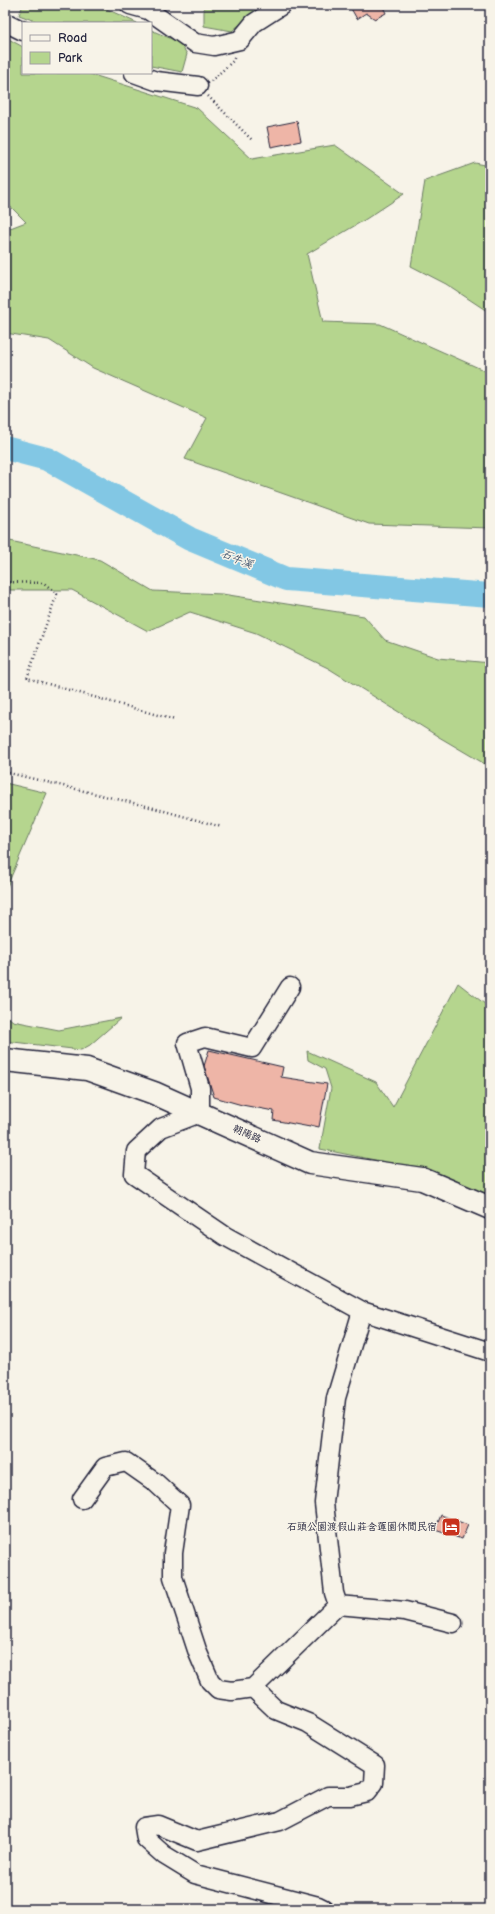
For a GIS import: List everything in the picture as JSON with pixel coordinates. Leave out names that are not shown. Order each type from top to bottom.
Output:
[{"type":"main road","name":"朝陽路","points":[[5,1060],[87,1069],[154,1092],[310,1163],[422,1179],[490,1208]]},
{"type":"street","points":[[130,5],[148,10],[195,43],[214,46],[240,40],[254,23],[282,5]]},
{"type":"street","points":[[5,22],[22,30]]},
{"type":"street","points":[[137,74],[156,81],[198,86]]},
{"type":"street","points":[[290,987],[252,1048],[205,1037],[187,1043],[200,1088],[200,1113],[161,1128],[136,1151],[134,1174],[225,1236],[362,1310],[490,1352]]},
{"type":"street","points":[[338,1605],[334,1593],[324,1503],[336,1398],[362,1310]]},
{"type":"street","points":[[82,1499],[105,1467],[126,1462],[156,1483],[180,1505],[173,1553],[174,1577],[198,1653],[210,1681],[218,1689],[232,1691],[254,1688],[338,1605]]},
{"type":"street","points":[[338,1605],[405,1612],[453,1623]]},
{"type":"street","points":[[254,1688],[276,1710],[308,1723],[375,1765],[374,1783],[367,1792],[350,1796],[328,1796],[280,1821],[197,1841],[158,1825],[144,1827],[146,1839],[164,1855],[195,1874],[318,1906],[324,1909]]},
{"type":"path","points":[[240,40],[233,61],[209,83],[198,86],[252,140]]},
{"type":"path","points":[[5,582],[44,583],[57,594],[26,678],[175,720]]},
{"type":"path","points":[[5,772],[150,807],[222,827]]},
{"type":"green space","points":[[23,5],[98,5],[135,22],[37,22],[19,15]]},
{"type":"green space","points":[[204,5],[263,5],[232,31],[204,26]]},
{"type":"green space","points":[[152,30],[179,42],[187,54],[182,72],[152,66]]},
{"type":"green space","points":[[5,37],[22,46],[22,74],[90,74],[197,108],[252,159],[335,145],[404,194],[366,219],[307,254],[323,322],[380,324],[490,373],[490,528],[369,524],[185,459],[207,418],[93,368],[49,340],[5,333],[5,230],[26,222],[5,201]]},
{"type":"green space","points":[[475,163],[490,166],[490,313],[446,284],[411,266],[425,181]]},
{"type":"green space","points":[[5,540],[100,560],[153,591],[222,594],[364,616],[385,640],[438,658],[490,663],[490,767],[328,668],[256,633],[190,612],[148,631],[72,590],[5,590]]},
{"type":"green space","points":[[5,783],[47,793],[5,891]]},
{"type":"green space","points":[[458,983],[490,1008],[490,1195],[400,1165],[320,1149],[331,1088],[325,1069],[308,1060],[307,1051],[376,1082],[393,1107]]},
{"type":"green space","points":[[5,1015],[13,1021],[59,1030],[121,1018],[90,1045],[81,1050],[5,1041]]},
{"type":"building","points":[[349,5],[382,5],[386,13],[375,19],[366,13],[357,19]]},
{"type":"building","points":[[297,121],[301,141],[271,147],[267,127]]},
{"type":"building","points":[[209,1050],[283,1067],[281,1077],[327,1084],[319,1127],[310,1125],[310,1127],[273,1120],[274,1111],[242,1105],[214,1097],[204,1066]]},
{"type":"building","name":"石頭公園渡假山莊含蓮園休閒民宿","points":[[441,1515],[468,1525],[462,1539],[435,1530]]},
{"type":"waterway","name":"石牛溪","points":[[5,448],[47,459],[190,539],[286,579],[490,595]]},
{"type":"place","name":"石頭公園渡假山莊含蓮園休閒民宿","points":[[451,1527]]}]
